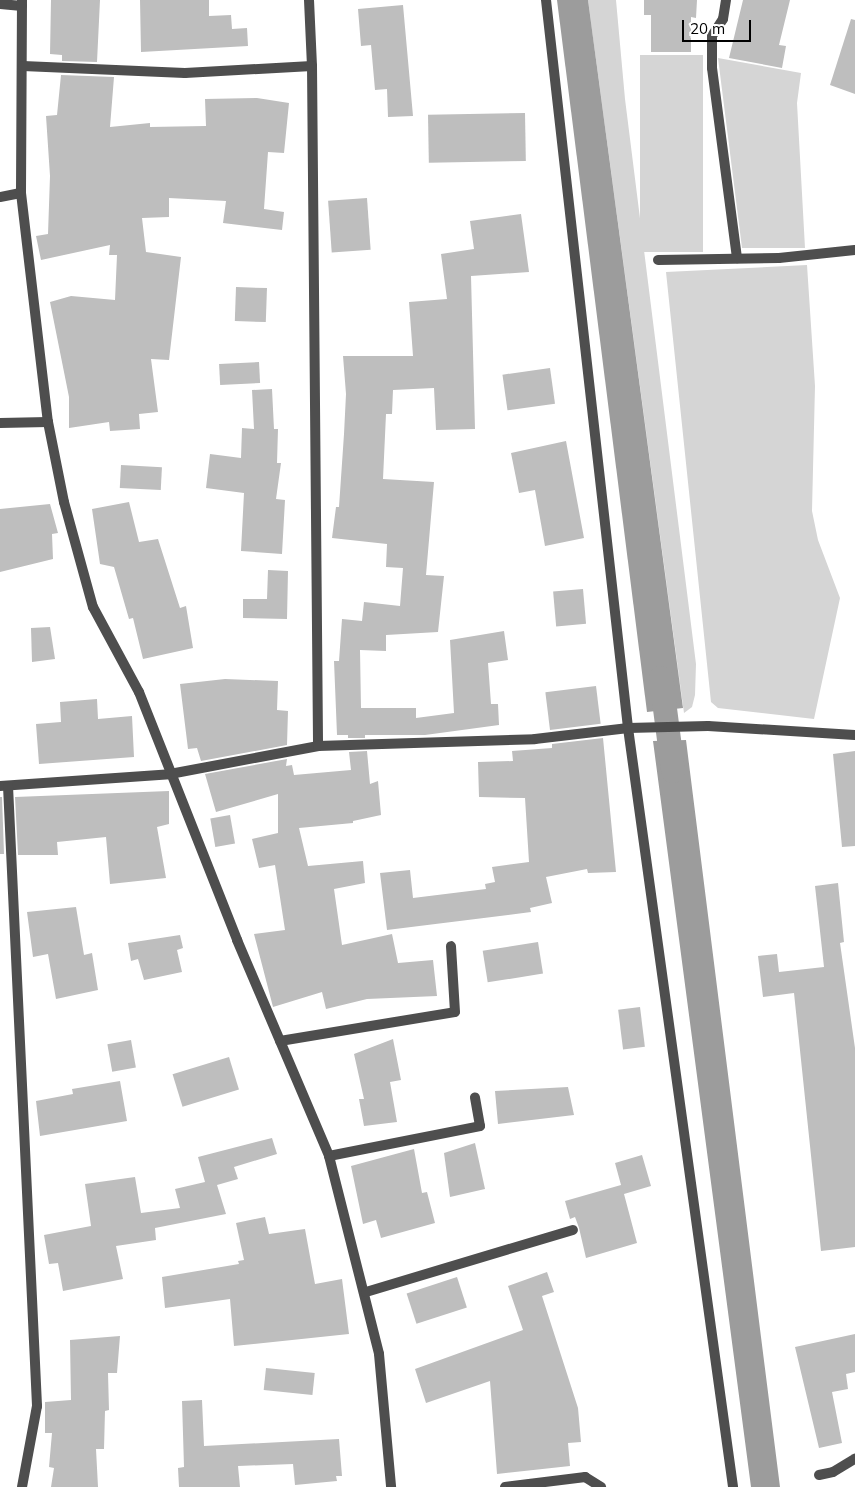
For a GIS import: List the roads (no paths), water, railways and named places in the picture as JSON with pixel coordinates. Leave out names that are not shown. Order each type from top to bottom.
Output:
[{"type":"street","points":[[309,0],[312,66],[318,746]]},
{"type":"street","points":[[546,0],[634,728],[733,1487]]},
{"type":"street","points":[[726,0],[723,19],[712,36],[712,68],[737,258]]},
{"type":"street","points":[[0,4],[22,3],[24,66],[21,193],[48,422],[64,502],[93,607],[138,692],[170,774],[329,1156],[366,1292],[379,1354],[391,1487]]},
{"type":"street","points":[[24,66],[185,73],[312,66]]},
{"type":"street","points":[[0,197],[21,193]]},
{"type":"street","points":[[658,260],[737,258],[855,250]]},
{"type":"street","points":[[0,423],[48,422]]},
{"type":"street","points":[[22,1487],[37,1406],[4,786],[170,774],[318,746],[535,739],[634,728],[708,726],[855,735]]},
{"type":"street","points":[[280,1041],[455,1012],[451,946]]},
{"type":"street","points":[[329,1156],[480,1126],[475,1096]]},
{"type":"street","points":[[366,1292],[573,1230]]},
{"type":"street","points":[[819,1474],[833,1472],[855,1459]]},
{"type":"street","points":[[505,1487],[586,1477],[601,1487]]},
{"type":"waterway","points":[[661,678],[673,771]]}]
